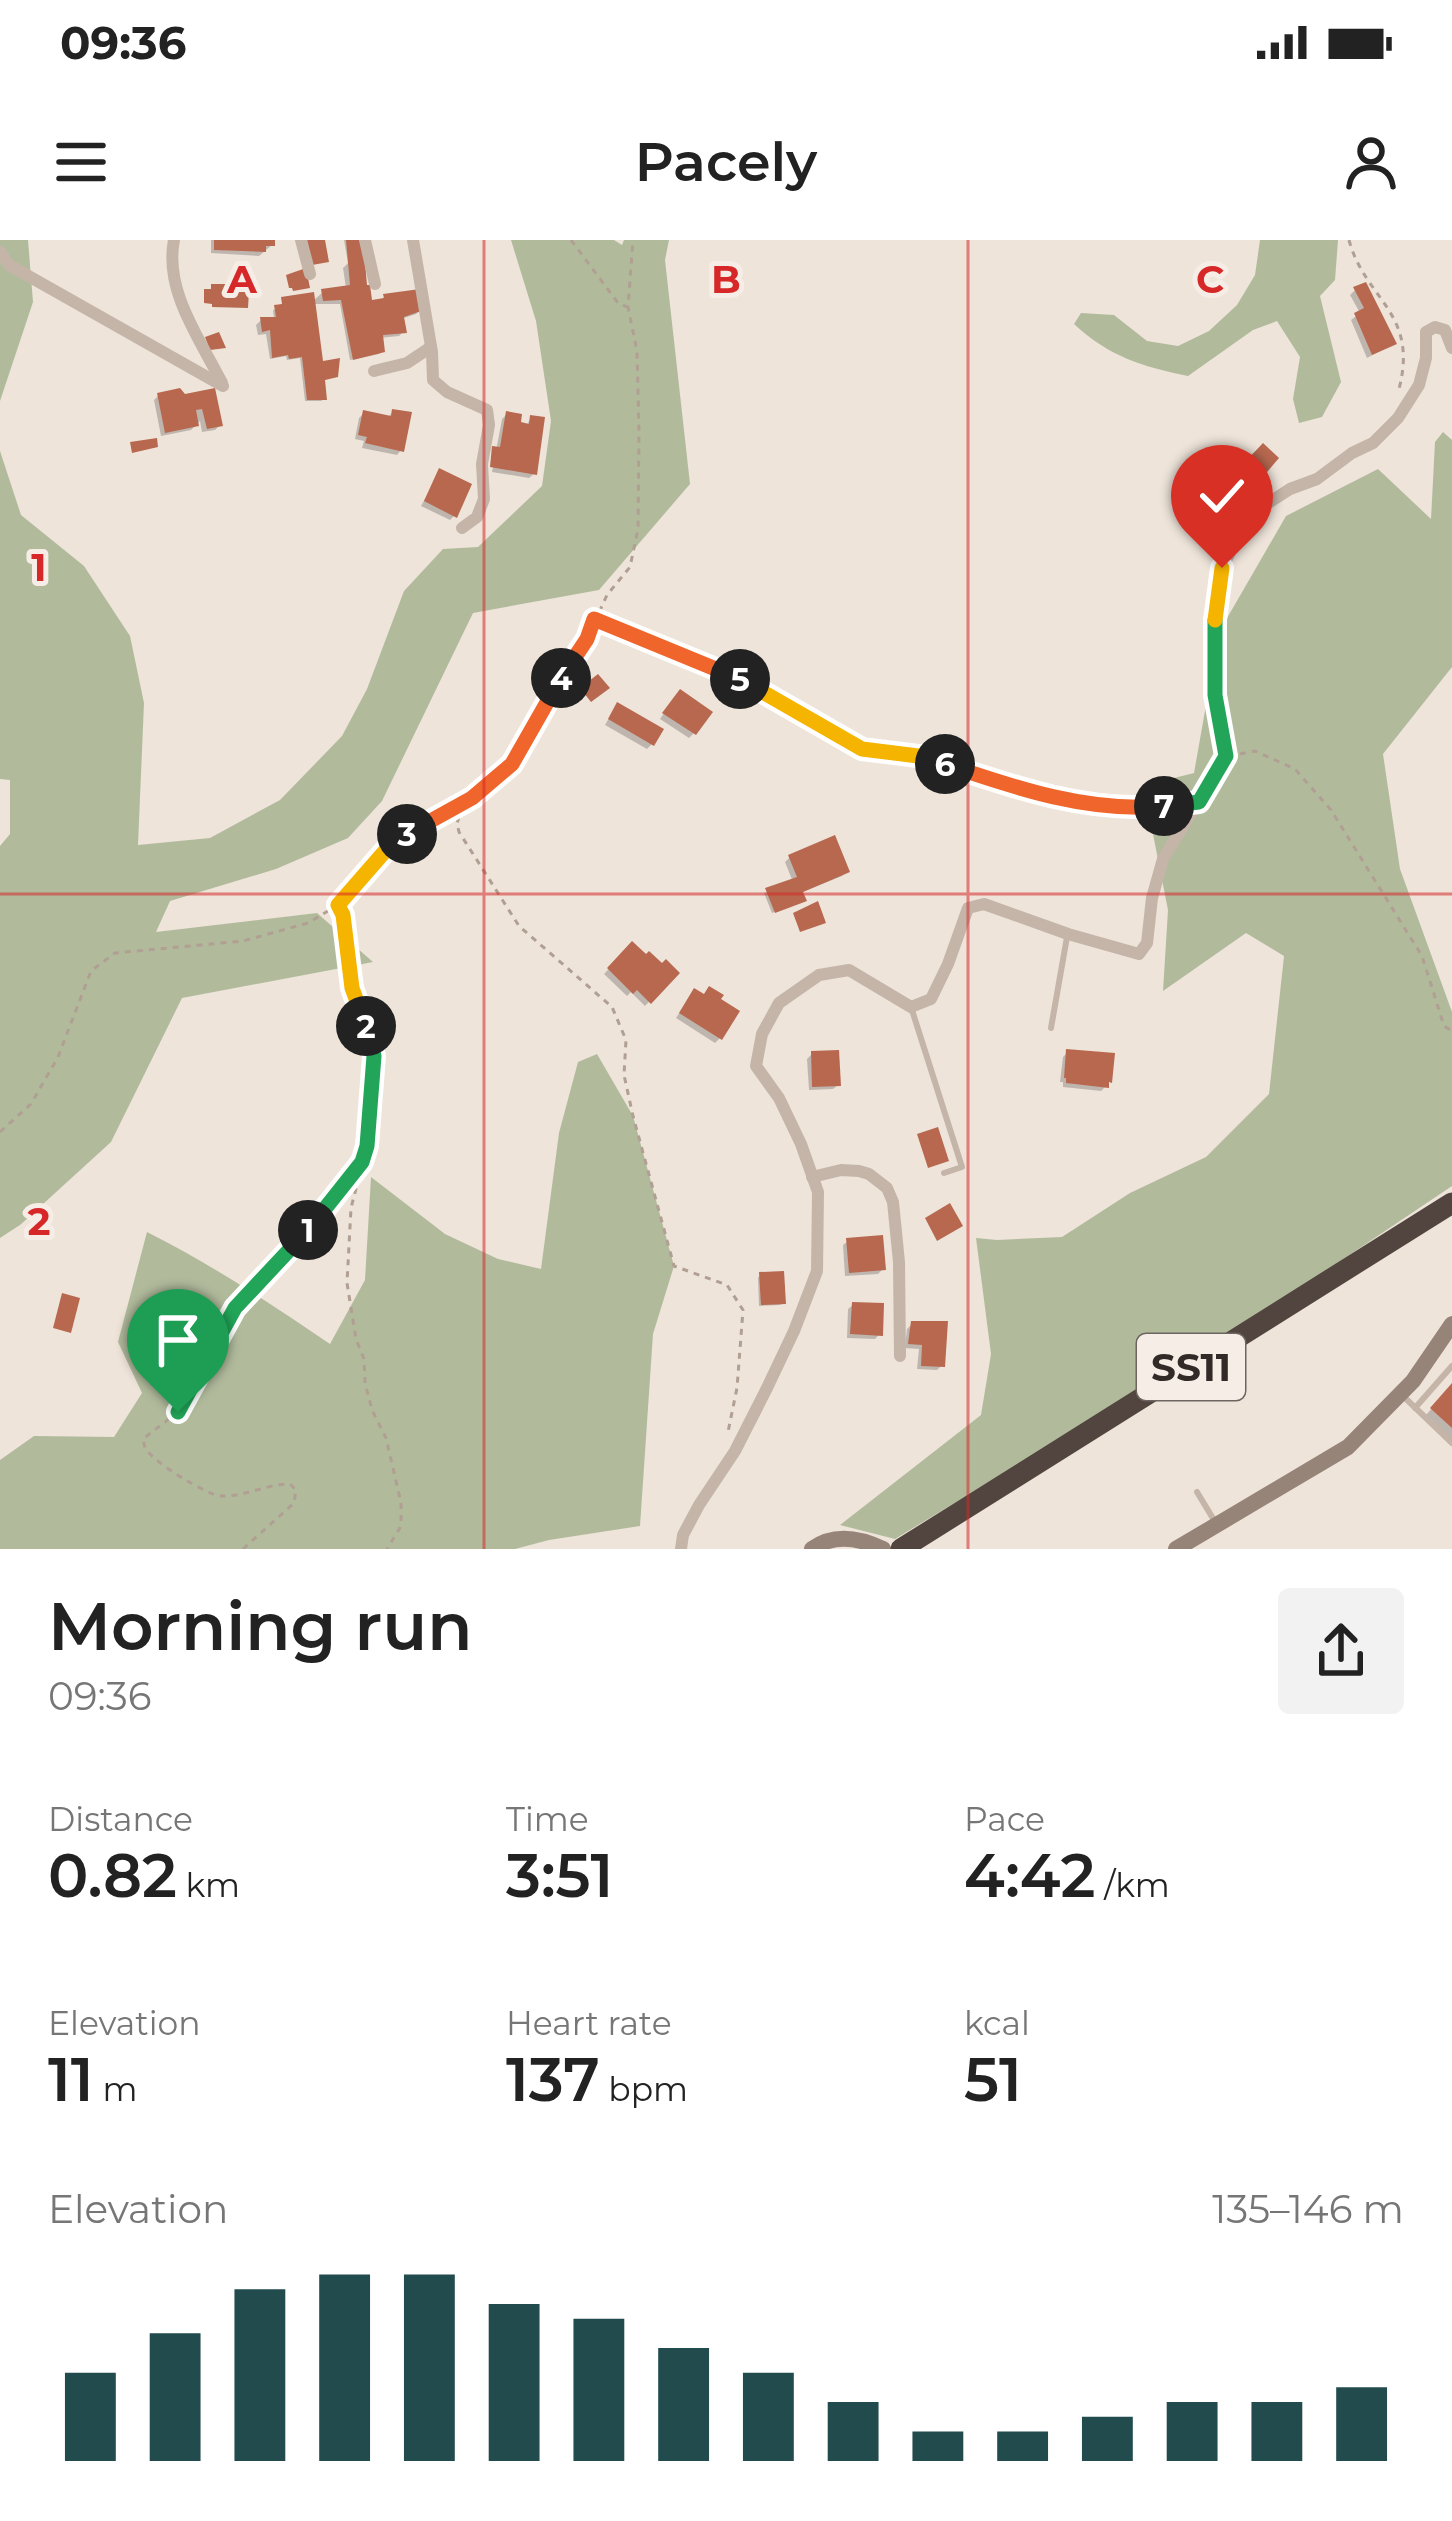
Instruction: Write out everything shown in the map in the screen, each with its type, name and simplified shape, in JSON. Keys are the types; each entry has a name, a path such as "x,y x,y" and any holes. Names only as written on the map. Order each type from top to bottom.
{"highway":[{"name":"SS11","path":"901,1549 1452,1202"}],"street":[{"path":"0,252 9,265 224,386 176,292 170,259 174,240"},
{"path":"302,240 310,274"},
{"path":"365,240 376,284"},
{"path":"413,240 434,380 447,392 488,410 484,500 477,517 462,528"},
{"path":"681,1549 699,1505 735,1451 767,1388 817,1271 818,1192 801,1144 756,1066 761,1034 779,1003 819,975 849,970 911,1007 931,999 968,908 984,904 1139,954 1148,943 1152,898 1163,859 1226,756 1215,695 1215,617 1222,568 1239,534 1259,509 1373,443 1398,418 1419,385 1426,332 1435,327 1445,330 1452,348"},
{"path":"374,371 406,363 431,347"},
{"path":"812,1177 859,1171 887,1188 893,1202 898,1262 899,1357"},
{"path":"1176,1549 1348,1447 1400,1394 1452,1324"},
{"path":"812,1549 824,1540 855,1539 883,1549"}],"lane":[{"path":"1051,1028 1068,934"},
{"path":"911,1007 962,1167 944,1173"},
{"path":"1415,1408 1452,1366"},
{"path":"1400,1394 1452,1443"},
{"path":"1197,1492 1217,1525"}],"path":[{"path":"571,240 618,303 628,308"},
{"path":"0,1132 31,1104 58,1057 91,971 115,953 243,940 308,923 338,905 393,842 463,803 512,764 546,700 587,639 607,595 630,567 638,529 637,351 628,308 633,240"},
{"path":"1348,240 1353,258 1387,303 1404,345 1395,398"},
{"path":"594,619 739,679 862,749 926,757 1030,793 1134,809 1199,802"},
{"path":"1226,756 1255,752 1295,769 1331,810 1423,956 1444,1026 1452,1031"},
{"path":"463,803 459,832 519,926 612,1007 626,1040 624,1075 674,1267 727,1285 743,1310 728,1433"},
{"path":"338,905 352,988 374,1056 367,1146 351,1208 347,1283 365,1383 386,1438 401,1503 401,1526 387,1549"},
{"path":"243,1549 294,1502 296,1490 290,1484 279,1484 219,1496 196,1487 158,1460 146,1450 143,1439 178,1412 235,1308 314,1224 362,1162"}],"green space":[{"path":"0,240 28,240 33,302 0,401"},
{"path":"511,240 614,240 622,245 624,240 669,240 665,260 690,484 599,590 473,613 382,801 348,838 276,869 170,901 156,932 317,913 373,962 182,998 111,1142 0,1238 0,846 10,834 10,780 0,779 0,451 21,515 84,566 130,636 144,703 138,845 210,838 280,800 342,736 367,689 404,591 443,549 478,547 542,486 551,421 536,321"},
{"path":"1260,240 1338,240 1335,280 1320,296 1341,382 1322,417 1299,423 1293,399 1300,357 1277,321 1253,330 1188,376 1127,359 1074,324 1081,313 1114,315 1147,341 1178,346 1209,331 1237,305 1255,275"},
{"path":"1443,432 1452,440 1452,667 1383,754 1400,869 1452,1012 1452,1186 1220,1342 895,1539 840,1525 981,1415 991,1354 976,1238 1062,1237 1130,1193 1206,1157 1269,1094 1284,956 1246,933 1163,991 1168,910 1151,824 1154,783 1194,773 1219,632 1286,516 1378,469 1431,519 1435,442"},
{"path":"597,1054 633,1116 674,1266 653,1334 640,1526 515,1549 0,1549 0,1460 34,1436 114,1437 142,1393 118,1342 147,1232 330,1344 365,1280 371,1177 445,1234 498,1259 541,1269 559,1133 578,1062"}],"building":[{"path":"214,240 275,240 275,246 266,246 266,252 214,250"},
{"path":"307,240 325,240 329,262 312,265"},
{"path":"346,240 363,240 372,300 420,289 424,310 404,317 407,333 383,335 385,352 353,360 341,300 323,301 321,289 350,285"},
{"path":"306,268 310,288 293,291 286,275"},
{"path":"1366,282 1397,344 1372,355 1354,313 1364,308 1353,287"},
{"path":"211,284 240,284 240,291 249,291 248,308 204,303 204,289 211,289"},
{"path":"314,292 323,361 340,358 338,377 325,380 327,400 307,400 302,357 272,358 270,330 262,332 260,317 276,317 274,305 282,304 281,297"},
{"path":"219,332 226,348 210,350 205,337"},
{"path":"180,388 185,394 215,388 223,426 207,429 202,409 196,410 199,426 165,433 157,393"},
{"path":"392,409 412,412 404,452 365,443 367,437 358,435 363,410 391,416"},
{"path":"506,411 522,414 521,422 529,424 530,415 545,417 537,475 490,467 492,446 500,447"},
{"path":"157,438 158,447 132,453 130,442"},
{"path":"1263,443 1279,458 1255,486 1233,467 1240,460 1244,463"},
{"path":"439,468 472,484 457,518 424,501"},
{"path":"598,674 610,688 591,702 580,688"},
{"path":"680,689 713,712 696,735 662,713"},
{"path":"617,702 664,729 654,746 608,719"},
{"path":"835,835 850,872 803,892 807,901 775,913 765,888 797,877 788,855"},
{"path":"818,901 826,923 800,932 793,913"},
{"path":"632,941 662,963 666,959 680,973 651,1004 637,990 633,994 607,968"},
{"path":"709,986 740,1011 722,1040 679,1013 694,988 704,994"},
{"path":"1066,1049 1115,1053 1109,1088 1066,1083"},
{"path":"839,1050 841,1086 812,1087 811,1051"},
{"path":"938,1127 949,1161 928,1168 917,1134"},
{"path":"950,1203 963,1226 937,1241 925,1218"},
{"path":"883,1235 886,1270 849,1273 846,1238"},
{"path":"784,1271 786,1304 761,1305 759,1272"},
{"path":"62,1293 80,1298 71,1333 53,1328"},
{"path":"852,1302 884,1303 883,1336 850,1334"},
{"path":"911,1321 948,1321 945,1367 921,1366 922,1345 908,1344"},
{"path":"1452,1383 1452,1428 1430,1408"}],"route":[{"path":"178,1412 235,1308 314,1224 362,1162 374,1056 352,988 338,905 393,842 472,798 512,764 546,700 587,639 594,619 739,679 862,749 926,757 1030,793 1134,809 1199,802 1226,756 1214,666 1222,568"}]}
